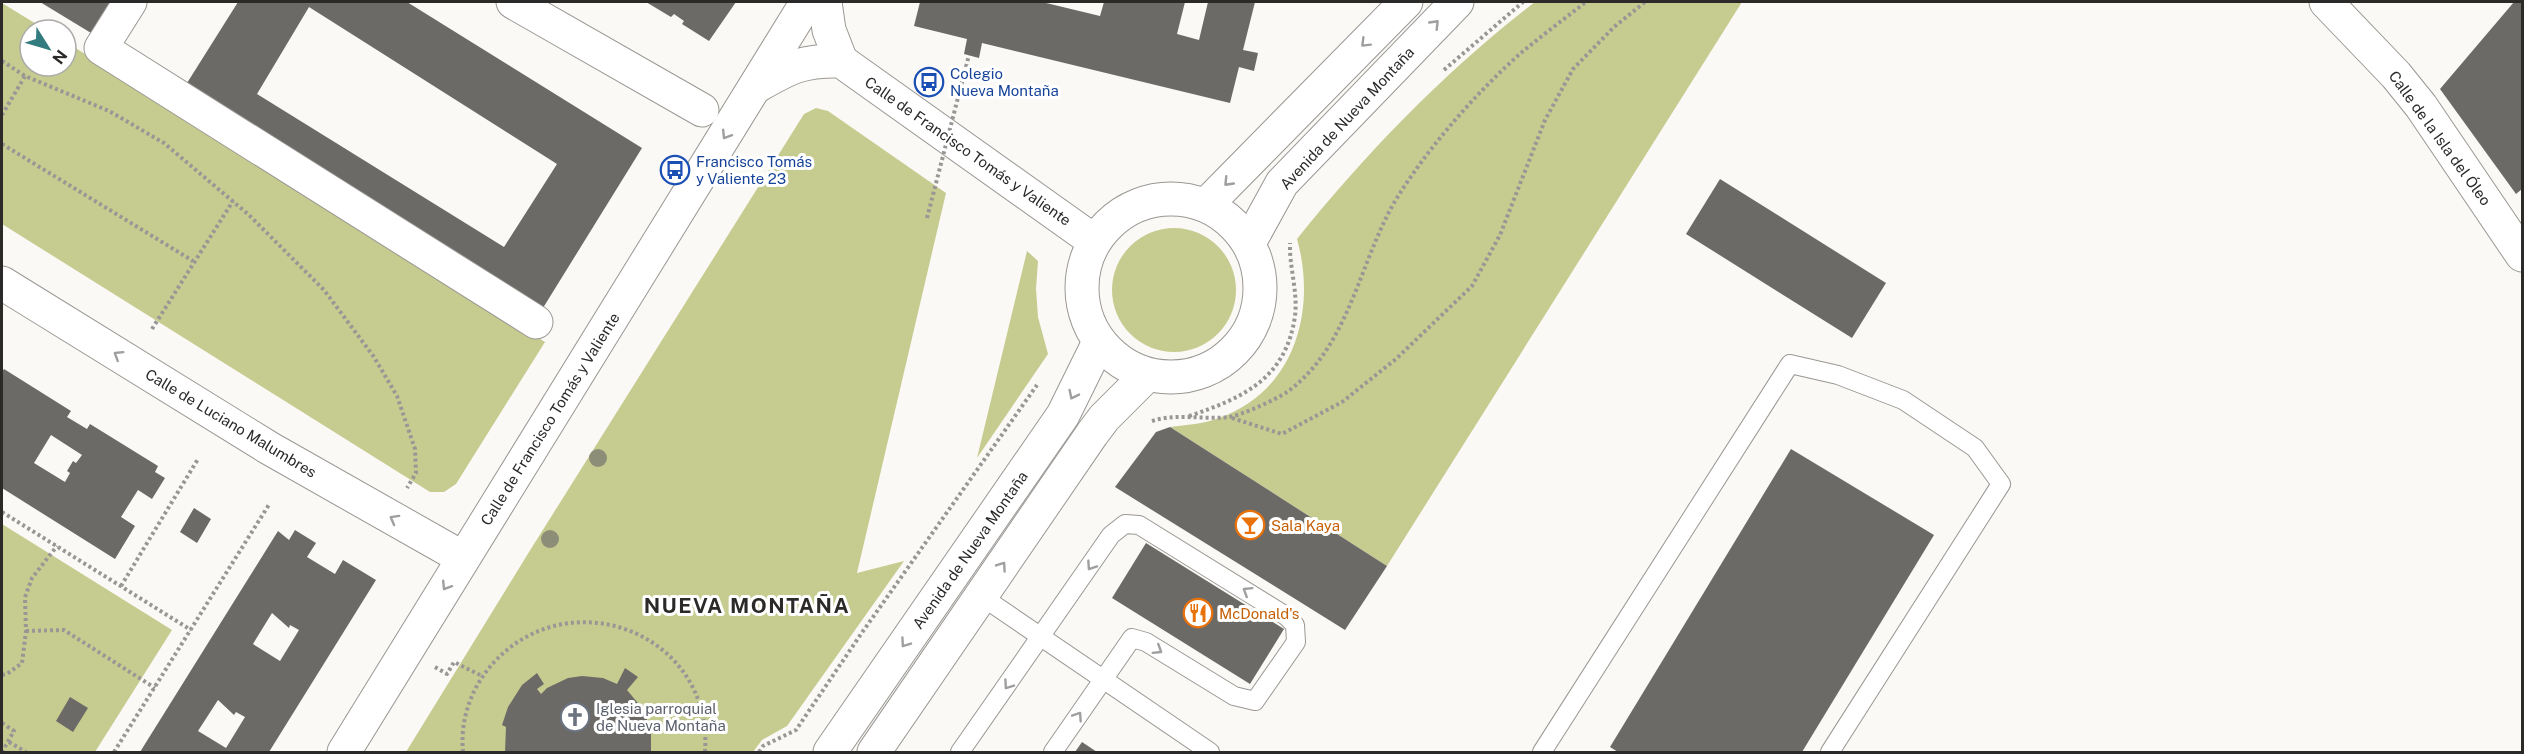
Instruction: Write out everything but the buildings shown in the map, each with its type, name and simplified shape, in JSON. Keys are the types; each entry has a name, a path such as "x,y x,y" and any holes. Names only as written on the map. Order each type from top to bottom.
{"street":[{"path":"130,2 101,48 536,322"},
{"path":"513,2 702,110"},
{"name":"Calle de Francisco Tomás y Valiente","path":"344,753 807,2"},
{"path":"825,2 830,30 841,62"},
{"path":"1206,205 1406,2"},
{"name":"Avenida de Nueva Montaña","path":"1249,243 1282,183 1457,2"},
{"name":"Calle de la Isla del Óleo","path":"2326,2 2409,90 2523,255"},
{"name":"Calle de Francisco Tomás y Valiente","path":"757,86 792,66 816,61 841,62 1094,241"},
{"path":"1175,198 1206,205 1231,220 1249,243 1260,272 1260,302 1250,330 1232,354 1206,371 1177,378 1147,375 1120,363 1099,342 1083,310 1082,275 1094,241 1116,217 1143,202 1175,198"},
{"name":"Calle de Luciano Malumbres","path":"2,283 269,448 463,558"},
{"name":"Avenida de Nueva Montaña","path":"830,753 1063,415 1099,342"},
{"path":"874,753 1104,418 1147,375"}],"lane":[{"path":"1542,753 1790,364 1838,375 1903,400 1975,448 2001,484 1830,753"},
{"path":"960,753 1112,536 1125,524 1139,525 1286,616 1294,625 1296,642 1255,701 1234,696 1146,642 1132,638 1053,753"},
{"path":"981,596 1210,753"}],"path":[{"path":"1439,74 1523,2"},
{"path":"1231,417 1282,434 1342,402 1396,359 1472,286 1500,235 1545,120 1573,69 1614,27 1645,2"},
{"path":"927,218 969,56"},
{"path":"2,61 18,71"},
{"path":"2,114 24,78"},
{"path":"30,78 109,111 164,143 233,201 324,290 374,357 397,396 415,449 416,473 407,489"},
{"path":"2,144 193,261"},
{"path":"152,329 233,201"},
{"path":"1184,417 1228,403 1257,386 1273,369 1287,344 1295,316 1295,283 1289,244 1295,235"},
{"path":"121,586 198,459"},
{"path":"114,753 270,503"},
{"path":"2,512 191,630"},
{"path":"2,675 22,663 26,631 25,597 32,578 57,546"},
{"path":"463,753 464,723 470,699 482,676 498,656 518,640 541,629 566,622 591,621 616,625 640,634 661,648 679,666 693,688 702,712 706,737 705,753"},
{"path":"26,631 64,630 155,688"},
{"path":"407,649 447,674 454,662 482,676"},
{"path":"2,723 14,731 2,753"},
{"path":"9,742 26,753"}],"green space":[{"path":"1535,2 1742,2 1387,566 1170,427 1219,418 1245,405 1266,389 1282,368 1294,345 1301,320 1304,293 1303,266 1297,239 1350,176 1409,113 1471,55"},
{"path":"2,3 26,18 18,18 18,78 78,78 78,50 545,342 456,484 444,492 430,492 2,224"},
{"path":"816,108 828,111 946,193 857,573 904,561 787,726 762,740 753,752 406,752 804,114"},
{"path":"1174,228 1198,233 1218,246 1231,266 1236,290 1231,314 1218,334 1198,347 1174,352 1150,347 1130,334 1117,314 1112,290 1117,266 1130,246 1150,233"},
{"path":"1027,251 1038,261 1036,289 1038,317 1048,354 977,458"},
{"path":"2,524 172,630 95,752 2,752"}],"place":[{"name":"Colegio Nueva Montaña","path":"929,82"},
{"name":"Francisco Tomás y Valiente 23","path":"675,170"},
{"name":"Sala Kaya","path":"1250,525"},
{"name":"McDonald's","path":"1198,613"},
{"name":"Iglesia parroquial de Nueva Montaña","path":"575,717"}],"district":[{"name":"NUEVA MONTAÑA","path":"747,605"}]}
